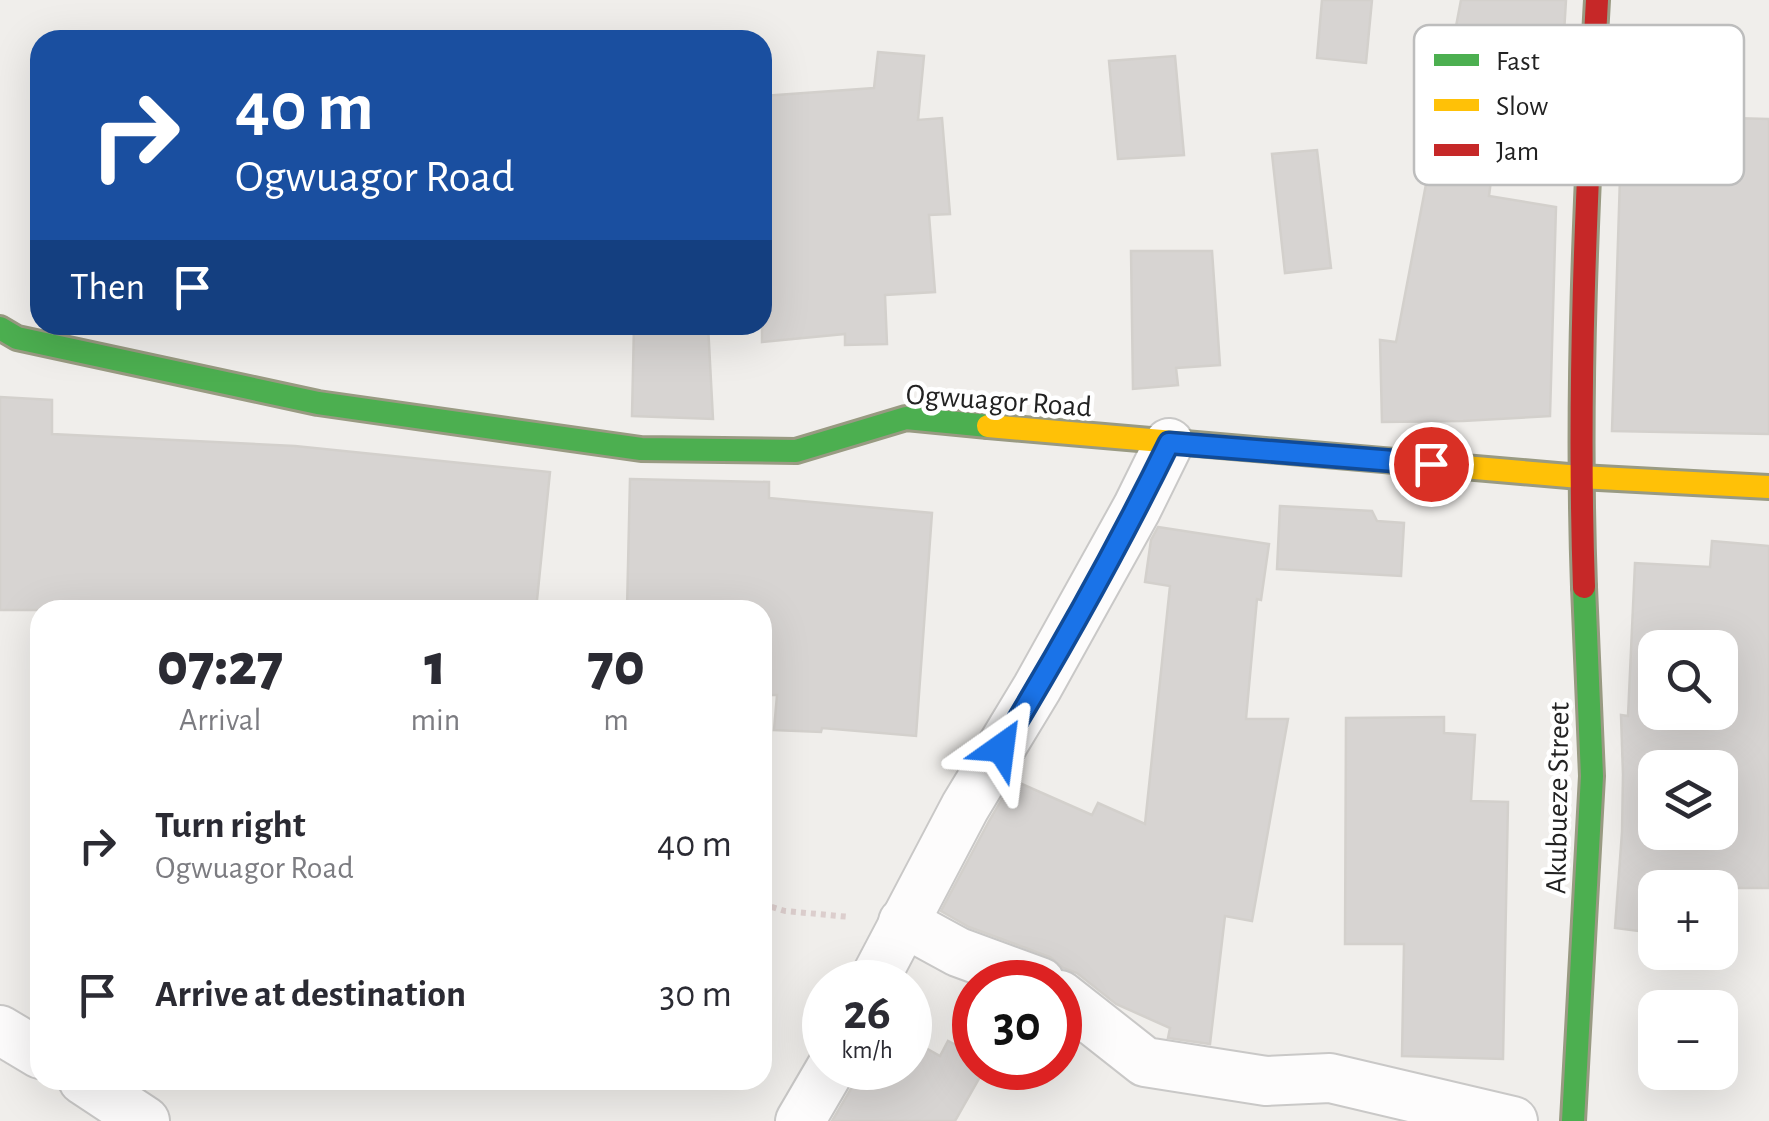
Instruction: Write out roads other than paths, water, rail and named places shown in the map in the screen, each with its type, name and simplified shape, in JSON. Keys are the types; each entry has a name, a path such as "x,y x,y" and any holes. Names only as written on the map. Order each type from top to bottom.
{"street":[{"name":"Akubueze Street","path":"1596,25 1597,0"},
{"name":"Akubueze Street","path":"1573,1121 1592,776 1580,477 1587,185"},
{"name":"Ogwuagor Road","path":"0,328 17,338 318,403 641,449 796,451 906,418 1580,477 1769,487"},
{"path":"884,960 965,807 1037,688 1169,443"},
{"path":"904,922 980,960"},
{"path":"1082,1012 1145,1062 1266,1081 1330,1078 1512,1121"},
{"path":"0,1030 30,1048"},
{"path":"99,1090 145,1121"},
{"path":"800,1121 818,1090"}]}
